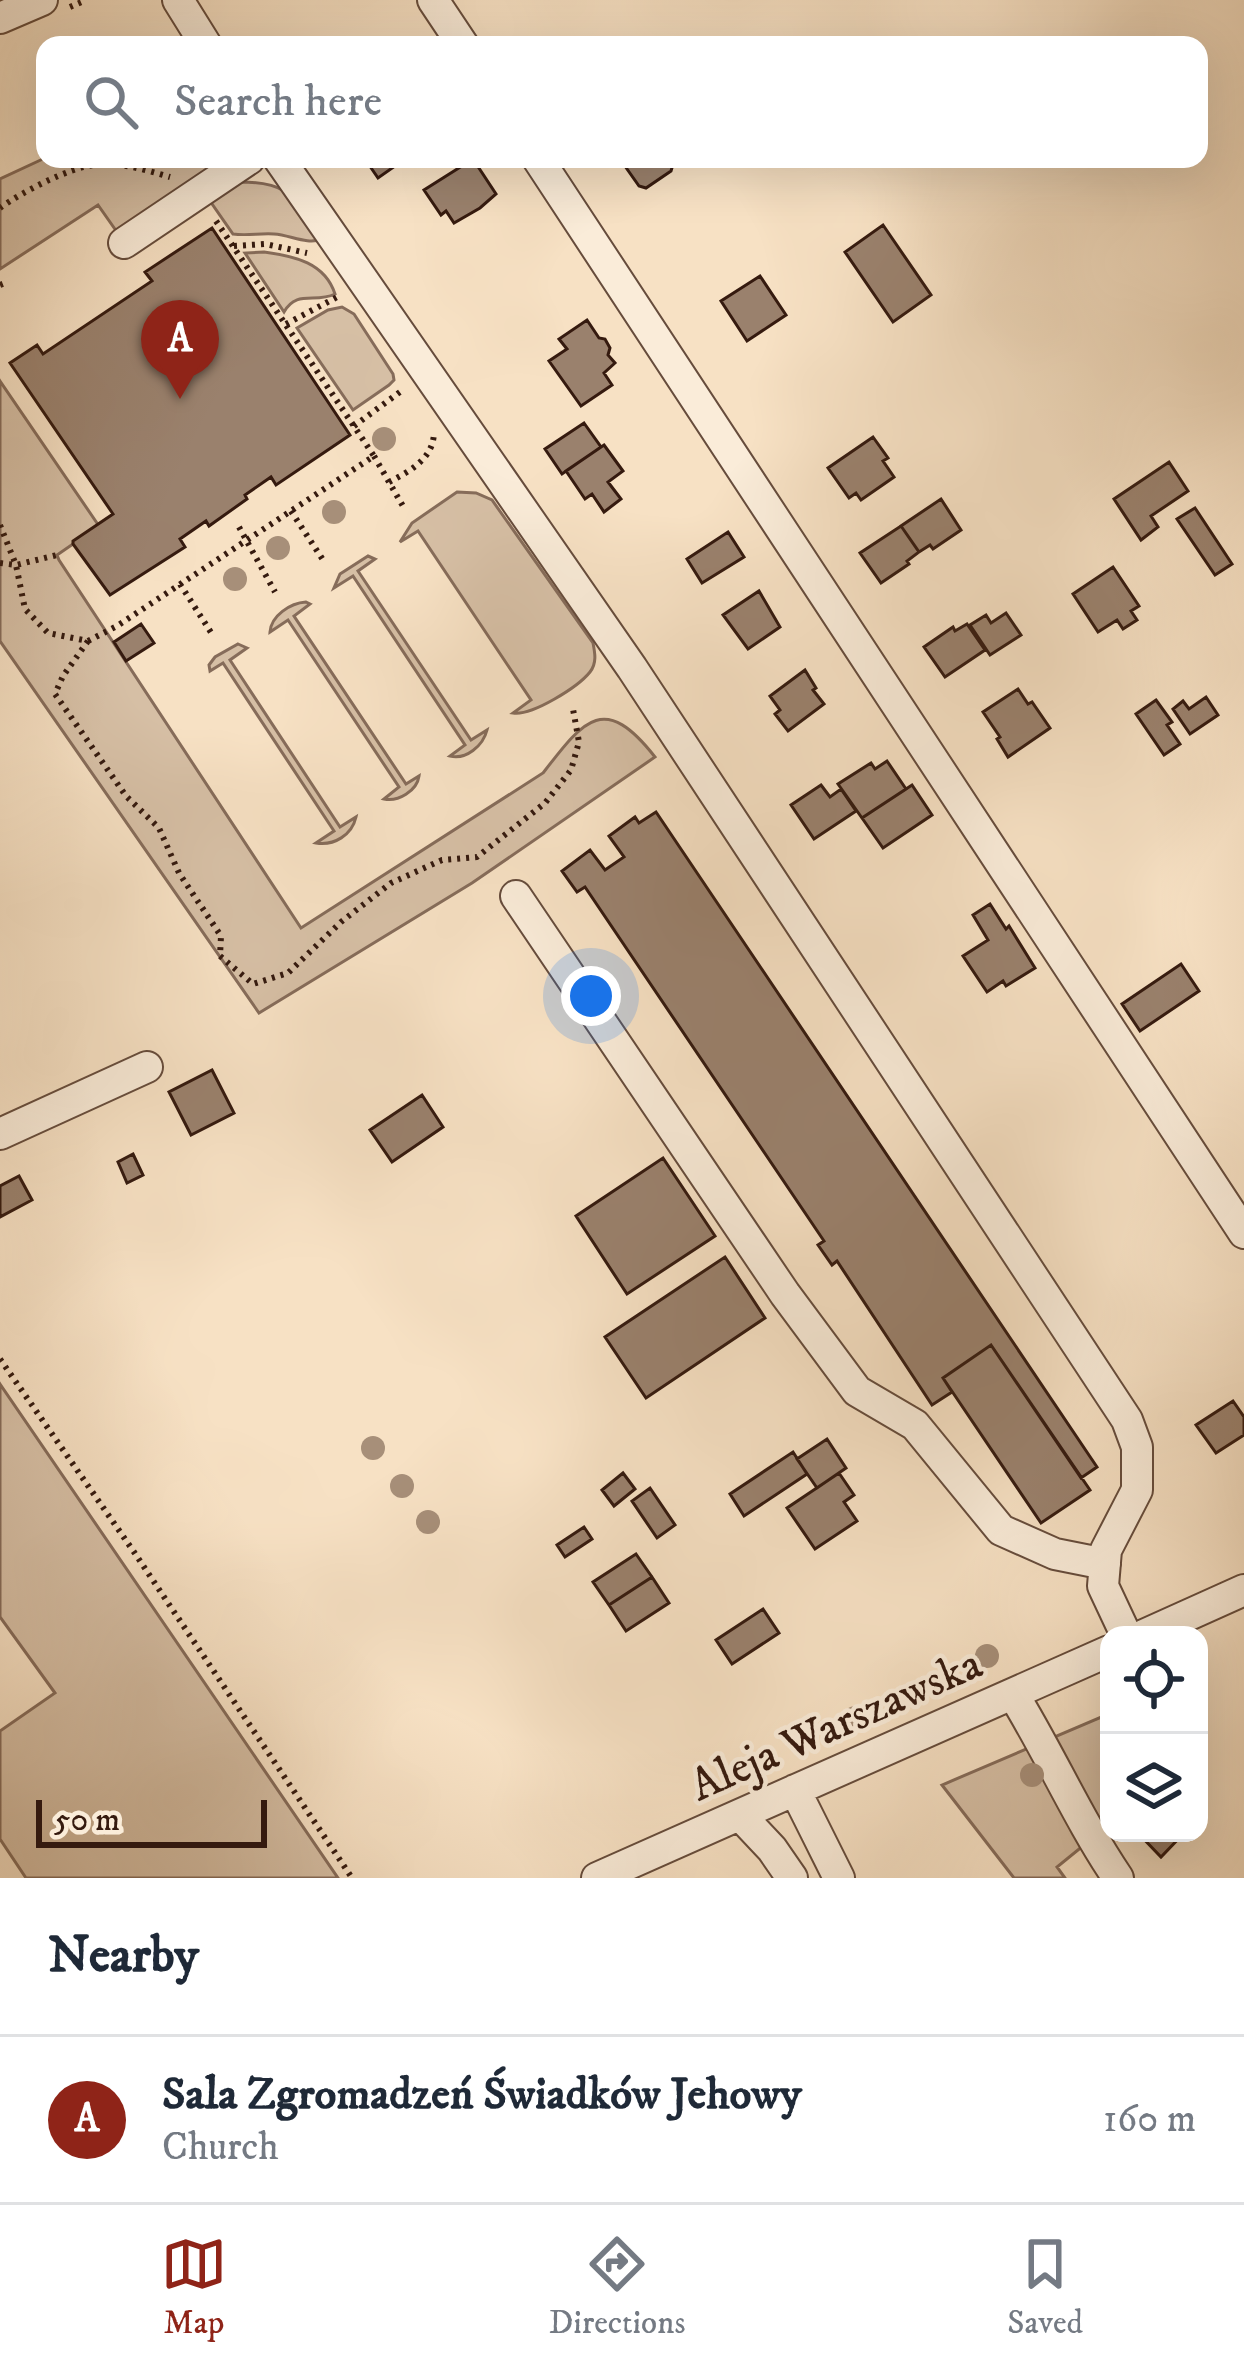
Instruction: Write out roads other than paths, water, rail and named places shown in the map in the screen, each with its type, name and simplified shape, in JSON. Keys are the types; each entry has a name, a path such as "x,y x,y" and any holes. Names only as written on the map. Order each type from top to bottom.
{"street":[{"path":"0,18 42,0"},
{"path":"178,0 200,36"},
{"path":"433,0 457,36"},
{"path":"124,243 236,168"},
{"path":"285,168 632,668 1127,1420 1137,1448 1136,1490 1106,1550 1103,1586 1122,1626"},
{"path":"544,168 1244,1233"},
{"path":"516,896 785,1294 857,1391 915,1425 1001,1530 1055,1554 1105,1564"},
{"path":"0,1134 147,1067"},
{"path":"1164,1626 1244,1590"},
{"name":"Aleja Warszawska","path":"597,1878 1100,1655"},
{"path":"1013,1694 1118,1878"},
{"path":"795,1790 838,1878"},
{"path":"740,1814 792,1878"}],"place":[{"name":"Sala Zgromadzeń Świadków Jehowy","path":"180,399"}]}
